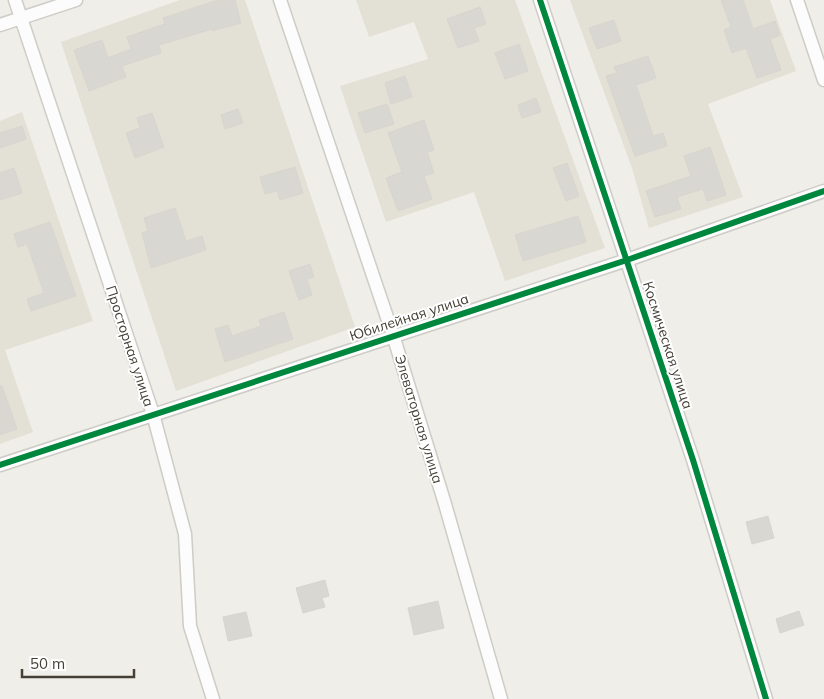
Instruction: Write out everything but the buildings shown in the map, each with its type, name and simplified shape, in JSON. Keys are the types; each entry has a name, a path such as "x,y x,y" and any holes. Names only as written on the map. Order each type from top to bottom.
{"street":[{"name":"Просторная улица","path":"15,0 153,414 185,534 190,626 213,699"},
{"path":"0,25 76,0"},
{"name":"Элеваторная улица","path":"280,0 393,335 445,504 501,699"},
{"name":"Космическая улица","path":"540,0 693,460 766,699"},
{"path":"797,0 824,80"},
{"name":"Юбилейная улица","path":"0,465 627,260 824,191"}],"shaded area":[{"path":"180,0 245,0 355,327 176,391 61,42"},
{"path":"356,0 515,0 605,248 505,281 474,192 386,222 340,86 428,59 414,22 369,37"},
{"path":"570,0 770,0 796,71 708,104 743,197 649,228 632,168"},
{"path":"22,112 93,321 5,350 33,432 0,444 0,121"}],"cycle path":[{"path":"540,0 693,460 766,699"},
{"path":"0,465 627,260 824,191"}]}
